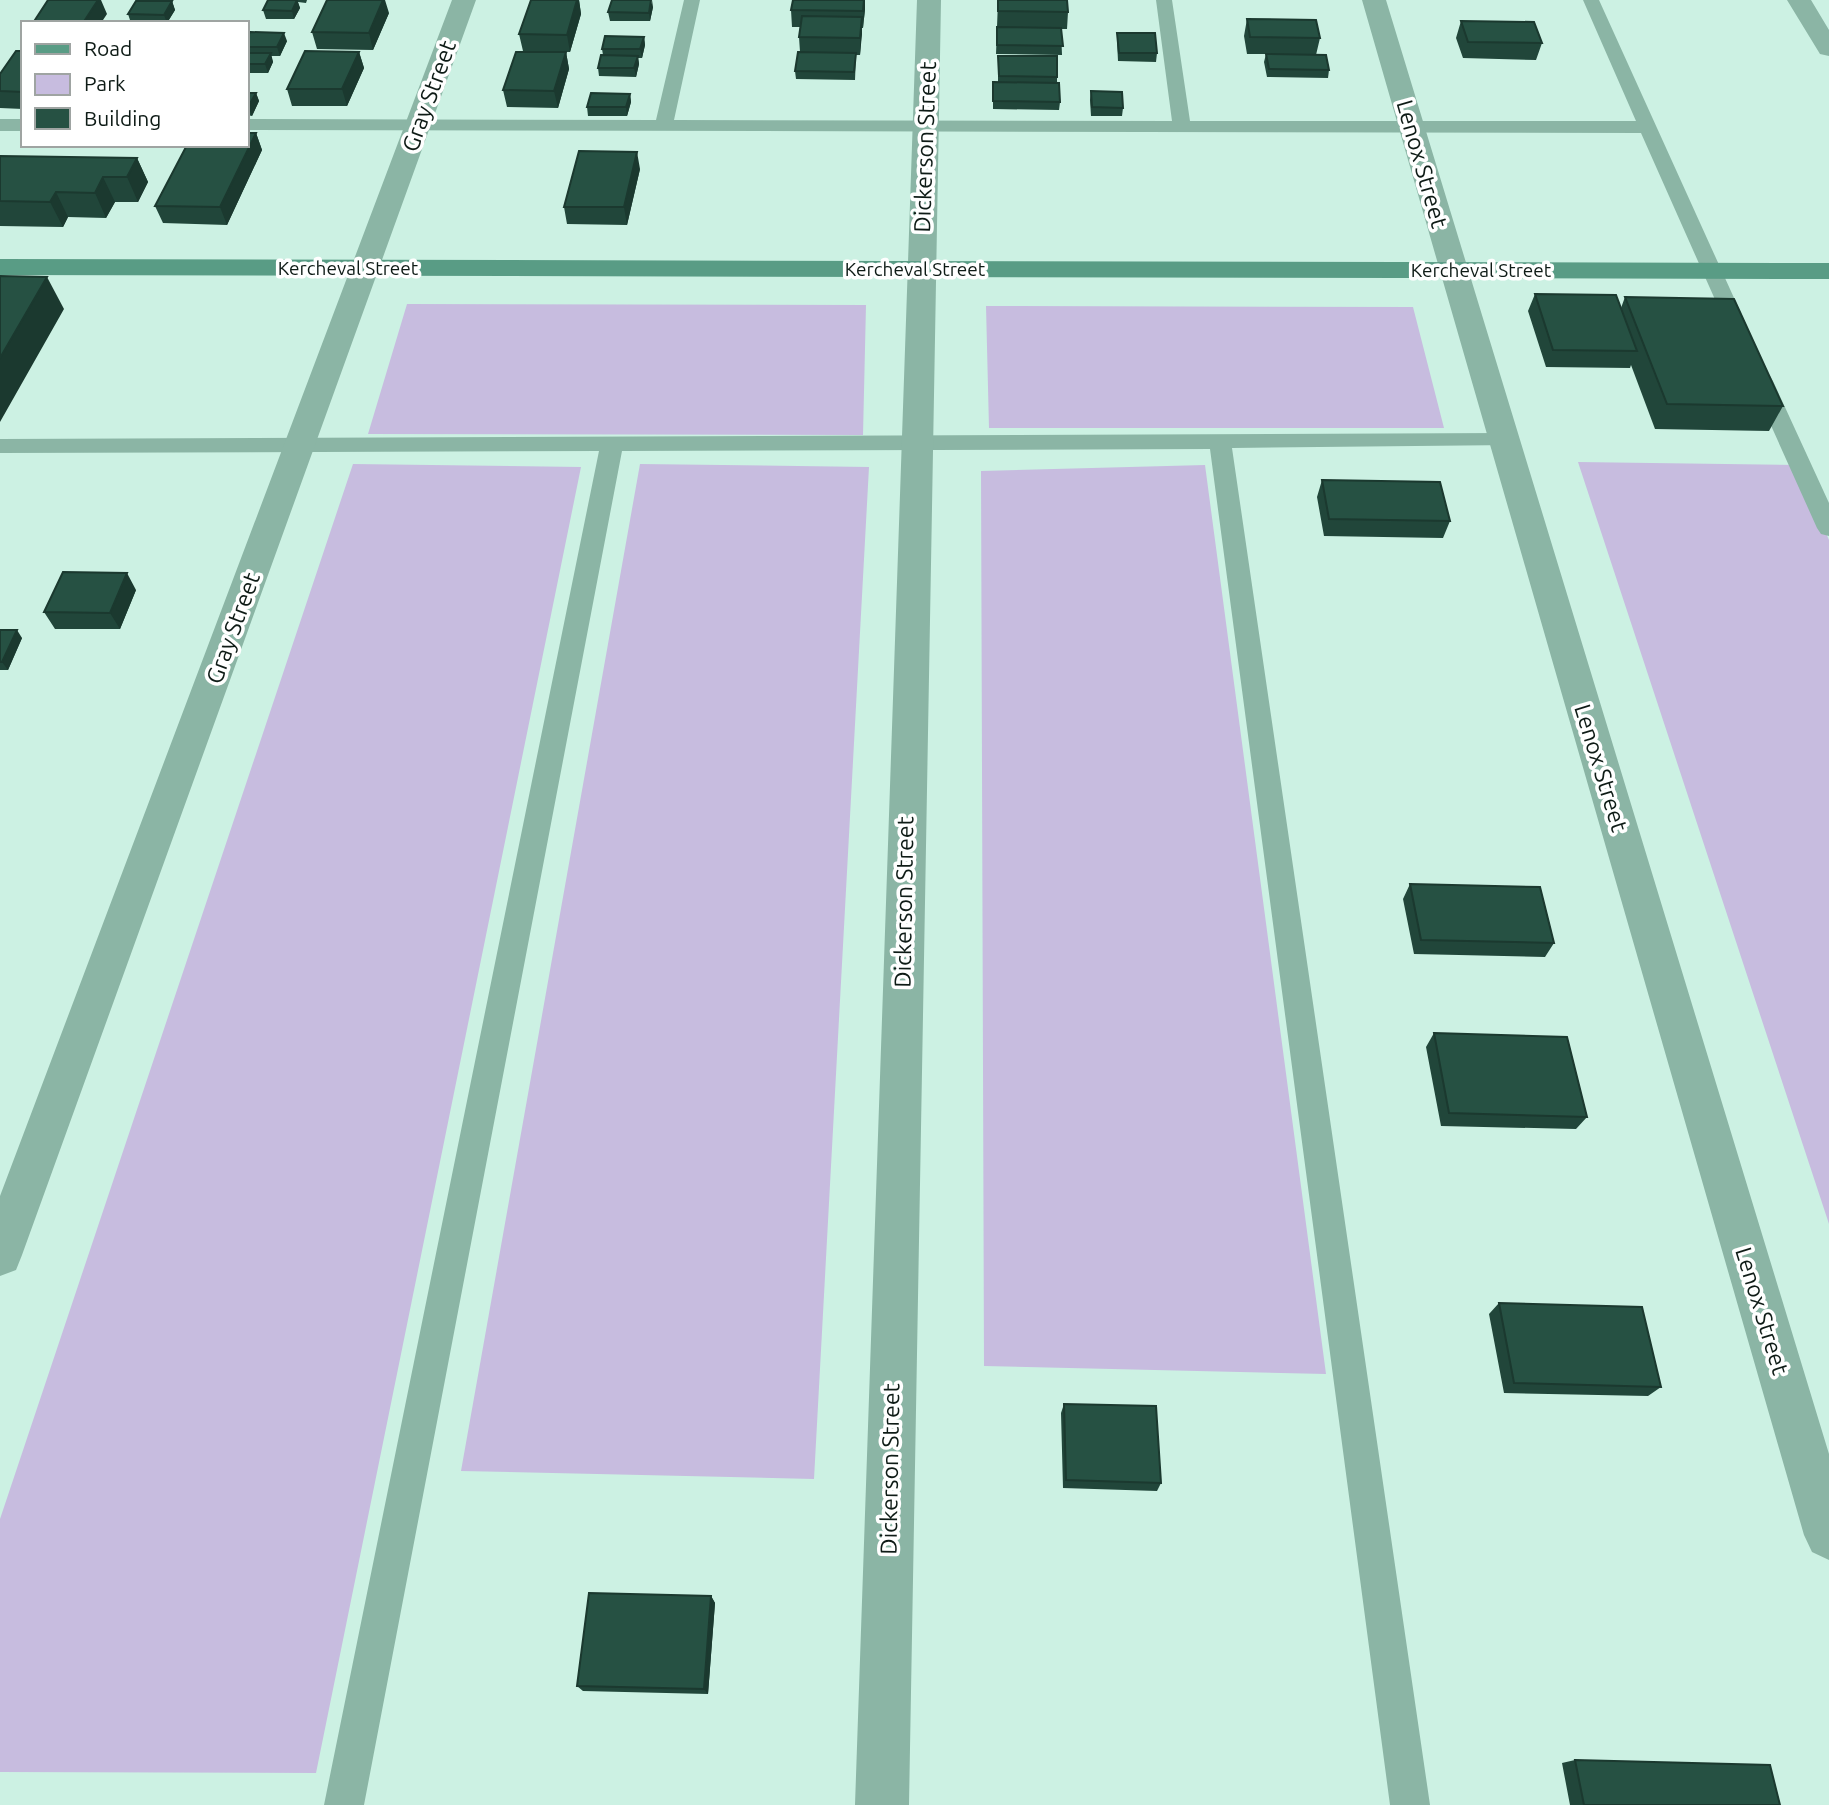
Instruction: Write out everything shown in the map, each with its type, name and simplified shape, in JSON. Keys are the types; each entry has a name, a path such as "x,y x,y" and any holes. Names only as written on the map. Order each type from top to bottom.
{"street":[{"name":"Gray Street","path":"0,1255 464,0"},
{"name":"Dickerson Street","path":"881,1805 929,0"},
{"name":"Lenox Street","path":"1374,0 1829,1535"},
{"path":"1799,0 1829,49"},
{"name":"Kercheval Street","path":"0,267 1829,271"}],"lane":[{"path":"664,124 692,0"},
{"path":"1164,0 1182,126"},
{"path":"1591,0 1829,528"},
{"path":"0,125 21,125"},
{"path":"248,125 1649,127"},
{"path":"0,446 1504,440"},
{"path":"1220,441 1410,1805"},
{"path":"344,1805 612,444"}],"green space":[{"path":"407,304 866,305 863,435 368,434"},
{"path":"986,306 1413,307 1444,428 989,428"},
{"path":"1578,462 1796,465 1829,540 1829,1224"},
{"path":"353,464 581,467 316,1773 0,1772 0,1519"},
{"path":"640,464 869,467 814,1479 461,1471"},
{"path":"1205,465 1326,1374 984,1366 981,471"}],"building":[{"path":"48,0 98,0 84,21 34,21"},
{"path":"268,0 297,0 292,11 263,10"},
{"path":"327,0 383,0 369,33 312,32"},
{"path":"531,0 577,0 567,35 519,34"},
{"path":"612,0 651,0 649,13 608,12"},
{"path":"793,0 864,0 863,11 791,10"},
{"path":"998,0 1067,0 1068,12 998,11"},
{"path":"136,1 172,1 164,15 128,14"},
{"path":"802,16 862,17 860,38 799,37"},
{"path":"1247,19 1316,20 1320,38 1250,37"},
{"path":"1461,21 1534,22 1542,43 1468,42"},
{"path":"997,27 1061,28 1063,46 997,45"},
{"path":"250,32 284,33 277,47 248,47"},
{"path":"1117,33 1155,33 1157,53 1119,53"},
{"path":"605,36 644,37 640,49 602,49"},
{"path":"16,51 21,51 21,92 0,91 0,74"},
{"path":"305,51 359,52 342,89 287,89"},
{"path":"516,52 566,52 554,91 503,90"},
{"path":"798,52 856,53 854,72 795,71"},
{"path":"248,53 271,53 265,64 248,64"},
{"path":"1266,54 1326,55 1329,70 1269,69"},
{"path":"601,55 638,56 634,68 598,68"},
{"path":"998,56 1057,56 1057,77 999,76"},
{"path":"993,82 1059,83 1060,102 993,101"},
{"path":"1091,91 1122,92 1123,108 1092,107"},
{"path":"248,93 256,93 248,107"},
{"path":"591,93 630,94 626,107 587,107"},
{"path":"248,133 256,133 220,207 155,206 186,147 248,147"},
{"path":"579,151 637,152 624,207 564,207"},
{"path":"0,156 137,158 127,177 103,177 95,193 56,192 50,202 0,201"},
{"path":"0,276 47,277 0,358"},
{"path":"1535,294 1616,295 1637,351 1553,350"},
{"path":"1625,297 1734,299 1783,406 1667,404"},
{"path":"1322,480 1440,482 1450,521 1329,519"},
{"path":"63,572 127,573 110,613 44,612"},
{"path":"0,630 17,630 2,662 0,662"},
{"path":"1410,884 1540,887 1554,943 1421,940"},
{"path":"1434,1033 1567,1037 1587,1117 1449,1113"},
{"path":"1499,1303 1642,1307 1661,1387 1514,1383"},
{"path":"1064,1404 1156,1406 1161,1483 1066,1480"},
{"path":"589,1593 711,1596 704,1689 577,1686"},
{"path":"1575,1760 1770,1765 1780,1805 1584,1805"}]}
